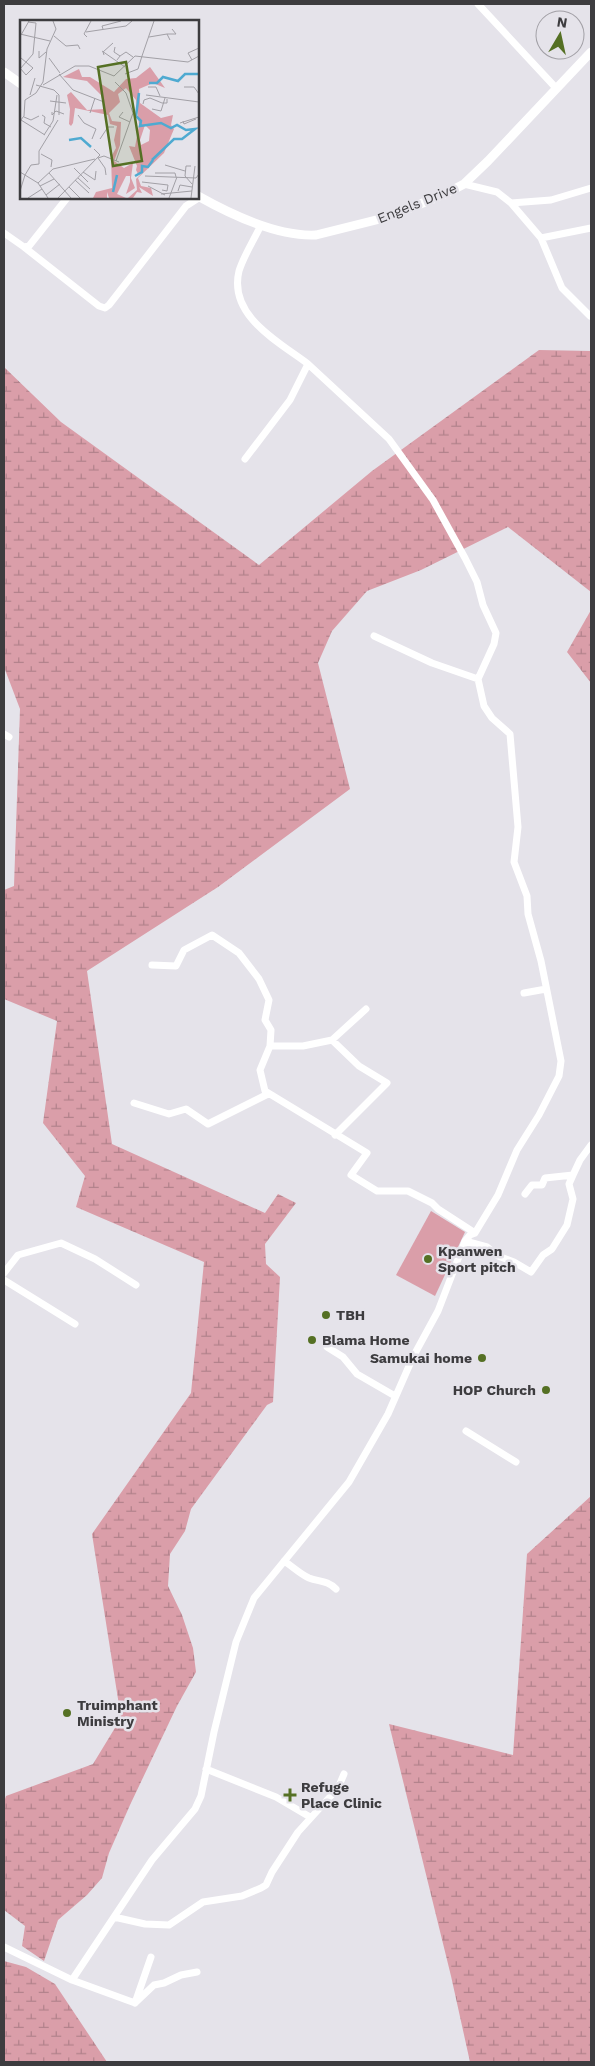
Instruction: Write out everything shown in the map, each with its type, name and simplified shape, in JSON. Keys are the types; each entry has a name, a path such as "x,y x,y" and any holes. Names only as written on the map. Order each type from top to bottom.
{"street":[{"path":"478,4 556,88"},
{"name":"Engels Drive","path":"199,197 261,225 304,236 316,235 388,217 445,194 464,184 591,52"},
{"path":"4,72 20,83"},
{"path":"464,184 497,192 511,204 541,238 562,288 590,316"},
{"path":"511,204 551,200 591,188"},
{"path":"24,247 28,246 66,199"},
{"path":"4,233 104,308 115,298 186,206 196,199"},
{"path":"72,1980 152,1860 195,1809 201,1796 236,1642 254,1598 349,1482 388,1414 395,1396 438,1311 465,1241 475,1232 498,1195 516,1150 539,1115 559,1076 561,1061 541,961 528,914 527,896 514,862 514,846 518,827 510,734 492,718 484,706 478,679 494,644 496,633 483,605 477,582 466,558 433,500 390,439 308,364 258,326 242,306 239,273 243,260 261,225"},
{"path":"541,238 591,228"},
{"path":"246,459 290,400 308,364"},
{"path":"374,636 432,663 478,679"},
{"path":"152,966 176,966 184,950 212,935 239,952 259,979 269,1000 265,1020 271,1030 270,1046 260,1070 265,1092 366,1152 351,1175 377,1191 408,1191 432,1203 438,1209 475,1232"},
{"path":"524,993 546,989"},
{"path":"270,1046 303,1046 332,1040 366,1009"},
{"path":"332,1040 359,1066 387,1083 335,1135"},
{"path":"134,1103 169,1114 186,1109 208,1124 268,1094"},
{"path":"465,1241 487,1247 498,1256 514,1262 531,1272 543,1255 552,1250 567,1225 573,1199 569,1184 580,1160 591,1145"},
{"path":"525,1194 532,1185 542,1185 546,1178 573,1175"},
{"path":"4,1273 18,1255 61,1244 95,1259 136,1285"},
{"path":"4,1280 76,1324"},
{"path":"327,1347 343,1358 357,1374 395,1396"},
{"path":"466,1431 516,1462"},
{"path":"284,1561 308,1578 323,1580 336,1589"},
{"path":"206,1769 276,1797 310,1817"},
{"path":"114,1917 145,1924 169,1925 203,1902 242,1896 266,1885 272,1872 310,1817 335,1792 344,1774"},
{"path":"4,1947 72,1980 135,2003"},
{"path":"135,2003 151,1957"},
{"path":"135,2003 154,1985 164,1984 181,1975 197,1972"}],"green space":[{"path":"539,350 591,351 591,592 508,527 421,570 367,591 332,631 318,663 350,789 218,887 87,971 112,1144 265,1213 278,1194 296,1203 265,1244 266,1264 280,1277 273,1402 267,1405 191,1509 185,1531 170,1554 168,1586 182,1615 193,1648 196,1672 177,1706 130,1805 109,1853 102,1878 87,1895 58,1920 44,1961 22,1946 25,1926 4,1910 4,1802 6,1796 93,1764 121,1718 92,1534 191,1393 204,1262 76,1207 85,1176 43,1123 57,1021 4,999 4,890 14,886 20,709 4,667 4,367 61,422 259,565 372,471"},
{"path":"591,610 591,683 567,652"},
{"name":"Kpanwen Sport pitch","path":"431,1211 465,1232 435,1296 396,1275"},
{"path":"591,1496 591,2062 470,2062 451,1976 389,1724 513,1755 527,1554"},
{"path":"4,1961 26,1967 55,1984 107,2062 4,2062"}],"place":[{"name":"Kpanwen Sport pitch","path":"428,1259"},
{"name":"TBH","path":"326,1315"},
{"name":"Blama Home","path":"312,1340"},
{"name":"Samukai home","path":"482,1358"},
{"name":"HOP Church","path":"546,1390"},
{"name":"Truimphant Ministry","path":"67,1713"},
{"name":"Refuge Place Clinic","path":"290,1795"}]}
